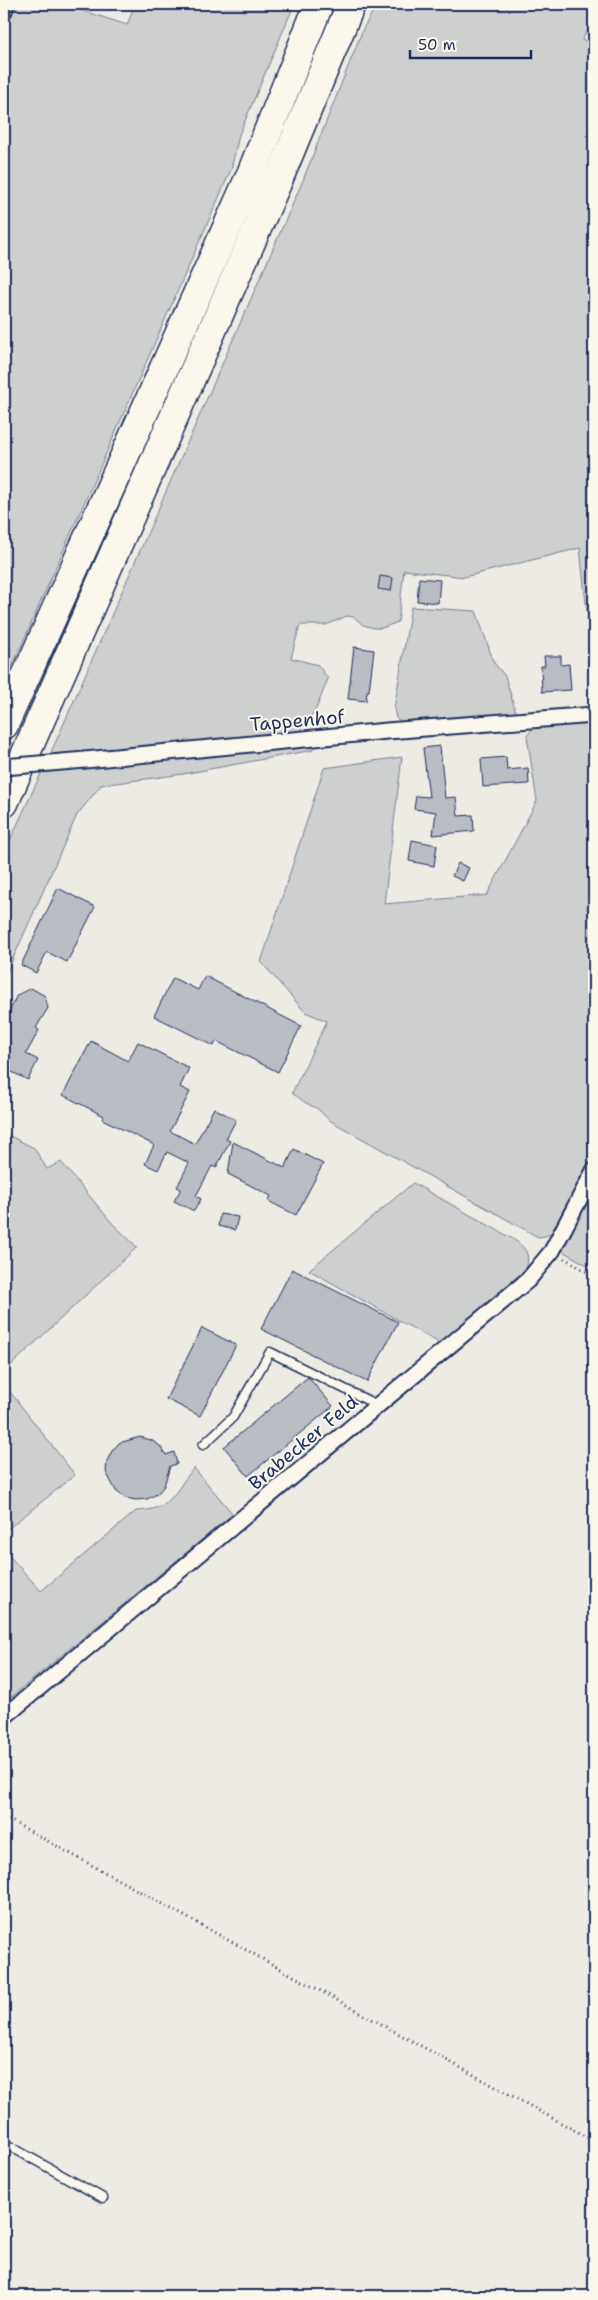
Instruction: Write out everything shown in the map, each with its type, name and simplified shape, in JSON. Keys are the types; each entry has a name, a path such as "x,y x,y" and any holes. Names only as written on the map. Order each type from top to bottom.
{"highway":[{"path":"4,724 251,174 320,4"},
{"path":"4,803 277,183 351,4"}],"street":[{"path":"4,11 6,4"},
{"name":"Tappenhof","path":"4,767 387,731 594,715"},
{"name":"Brabecker Feld","path":"4,1717 528,1280 552,1251 594,1171"}],"lane":[{"path":"204,1446 233,1418 270,1352 379,1406"},
{"path":"4,2143 103,2198"}],"path":[{"path":"552,1251 594,1276"},
{"path":"4,1817 594,2140"}],"shaded area":[{"path":"12,4 62,4 127,25 135,4 300,4 300,6 294,5 239,135 231,170 4,685 4,31"},
{"path":"377,4 592,4 594,18 582,40 594,43 594,709 591,709 589,632 580,548 464,577 404,570 398,622 382,628 374,628 363,625 354,617 347,616 326,625 300,625 291,658 318,665 328,679 316,709 301,728 313,750 183,774 101,785 77,815 4,979 4,853 57,739 301,185 363,29"},
{"path":"411,607 476,611 494,663 505,676 517,716 405,724 396,718 394,709"},
{"path":"594,720 594,1159 557,1229 546,1236 538,1237 329,1120 318,1109 292,1093 327,1021 305,1012 261,962 324,768 402,757 384,904 487,895 537,801 527,736 535,725"},
{"path":"4,1133 34,1148 47,1169 61,1162 112,1223 137,1247 4,1372"},
{"path":"413,1183 513,1239 524,1248 528,1259 526,1269 439,1343 309,1270"},
{"path":"594,1190 594,1269 564,1252 563,1249"},
{"path":"4,1384 75,1475 4,1532"},
{"path":"194,1468 233,1514 4,1703 4,1550 41,1591 136,1511 148,1510 165,1503"}],"building":[{"path":"380,576 393,578 391,591 378,589"},
{"path":"419,578 440,580 438,603 417,601"},
{"path":"354,647 374,650 366,701 348,699"},
{"path":"544,656 561,656 561,665 569,664 571,690 542,692 541,666 545,666"},
{"path":"440,746 445,798 456,797 458,816 473,815 474,831 433,835 436,812 414,809 416,796 429,797 423,748"},
{"path":"506,757 507,770 528,768 529,784 483,787 481,759"},
{"path":"412,840 437,845 434,866 409,861"},
{"path":"458,863 469,868 463,881 452,876"},
{"path":"58,888 95,907 67,962 47,952 36,973 21,965"},
{"path":"205,976 301,1026 278,1072 216,1041 214,1046 154,1016 173,978 198,990"},
{"path":"31,988 45,996 48,1008 36,1028 39,1030 26,1054 38,1060 28,1080 4,1068 4,1011 8,1014 17,995"},
{"path":"91,1041 128,1061 138,1042 189,1068 180,1087 190,1092 170,1131 195,1144 214,1108 236,1120 226,1139 230,1141 216,1168 212,1166 196,1196 201,1199 194,1211 174,1201 181,1189 177,1187 189,1163 167,1152 158,1170 145,1164 154,1145 102,1119 104,1116 63,1095"},
{"path":"233,1142 285,1168 294,1149 323,1164 296,1215 268,1201 271,1196 228,1174"},
{"path":"220,1214 238,1217 235,1230 218,1226"},
{"path":"292,1269 398,1322 367,1382 261,1329"},
{"path":"202,1328 236,1345 200,1416 166,1399"},
{"path":"308,1377 333,1406 248,1476 224,1447"},
{"path":"140,1437 151,1440 160,1446 166,1455 174,1452 177,1464 170,1466 164,1486 157,1494 147,1499 136,1500 125,1498 116,1491 106,1472 107,1461 119,1443"}]}
